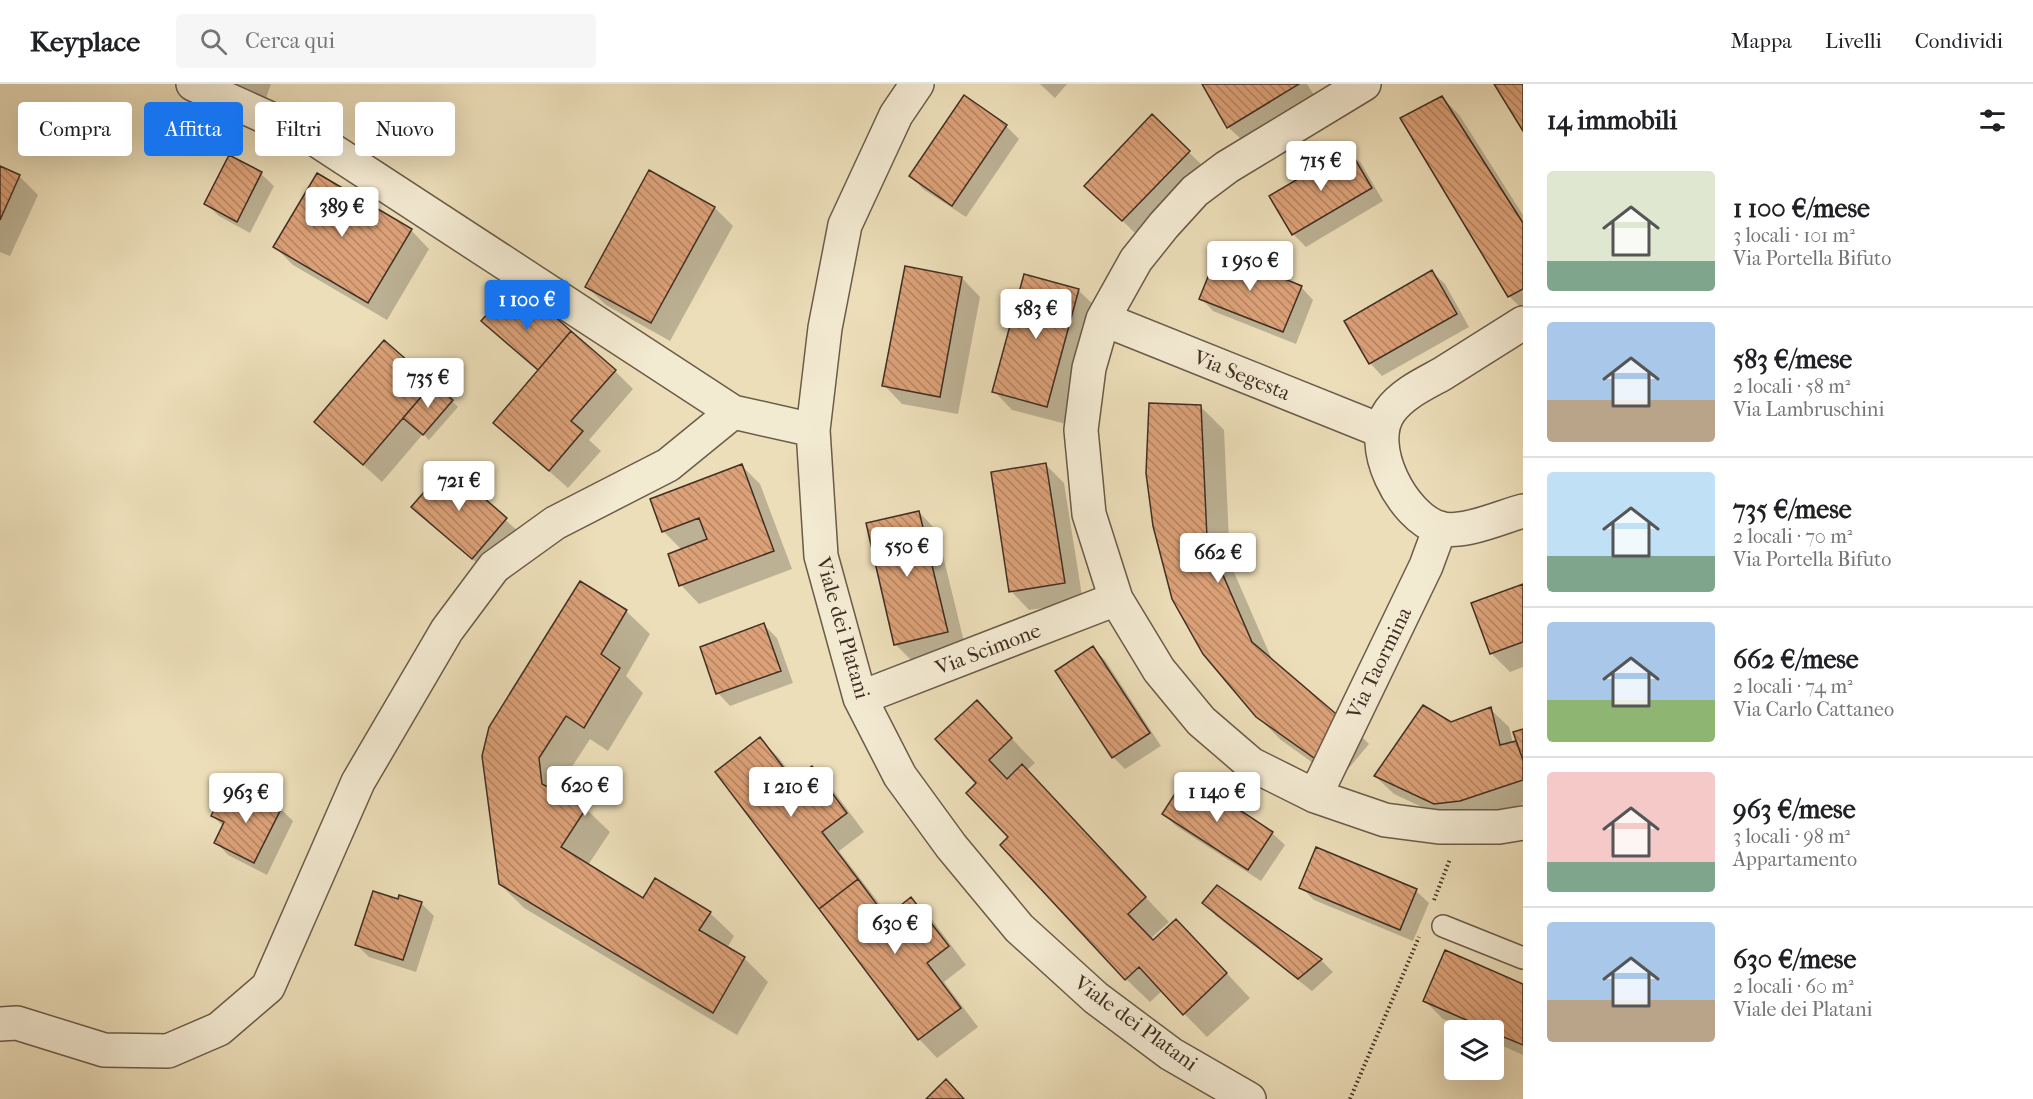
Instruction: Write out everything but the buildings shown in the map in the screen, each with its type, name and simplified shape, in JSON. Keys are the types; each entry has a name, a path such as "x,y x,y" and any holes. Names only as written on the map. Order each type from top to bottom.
{"street":[{"path":"193,84 315,139 733,412 813,430"},
{"name":"Viale dei Platani","path":"917,84 896,115 845,225 825,328 813,430 821,556 860,698 900,776 951,846 1019,928 1096,998 1171,1054 1249,1099"},
{"path":"1364,84 1227,166 1195,191 1136,260 1103,319 1089,368 1081,430 1089,514 1116,599 1159,670 1201,721 1251,764 1315,796 1385,820 1439,827 1523,825"},
{"name":"Via Segesta","path":"1103,319 1382,431"},
{"path":"1523,323 1408,394 1390,411 1382,431 1384,454 1397,491 1421,518 1440,528 1462,529 1523,511"},
{"path":"0,1024 17,1023 104,1050 168,1051 219,1029 268,987 358,782 447,630 494,567 555,522 668,465 733,412"},
{"name":"Via Taormina","path":"1315,796 1426,566 1440,528"},
{"name":"Via Scimone","path":"860,698 1116,599"}],"lane":[{"path":"1436,917 1523,958"}],"path":[{"path":"1436,917 1458,827"},
{"path":"1350,1099 1422,930"}]}
